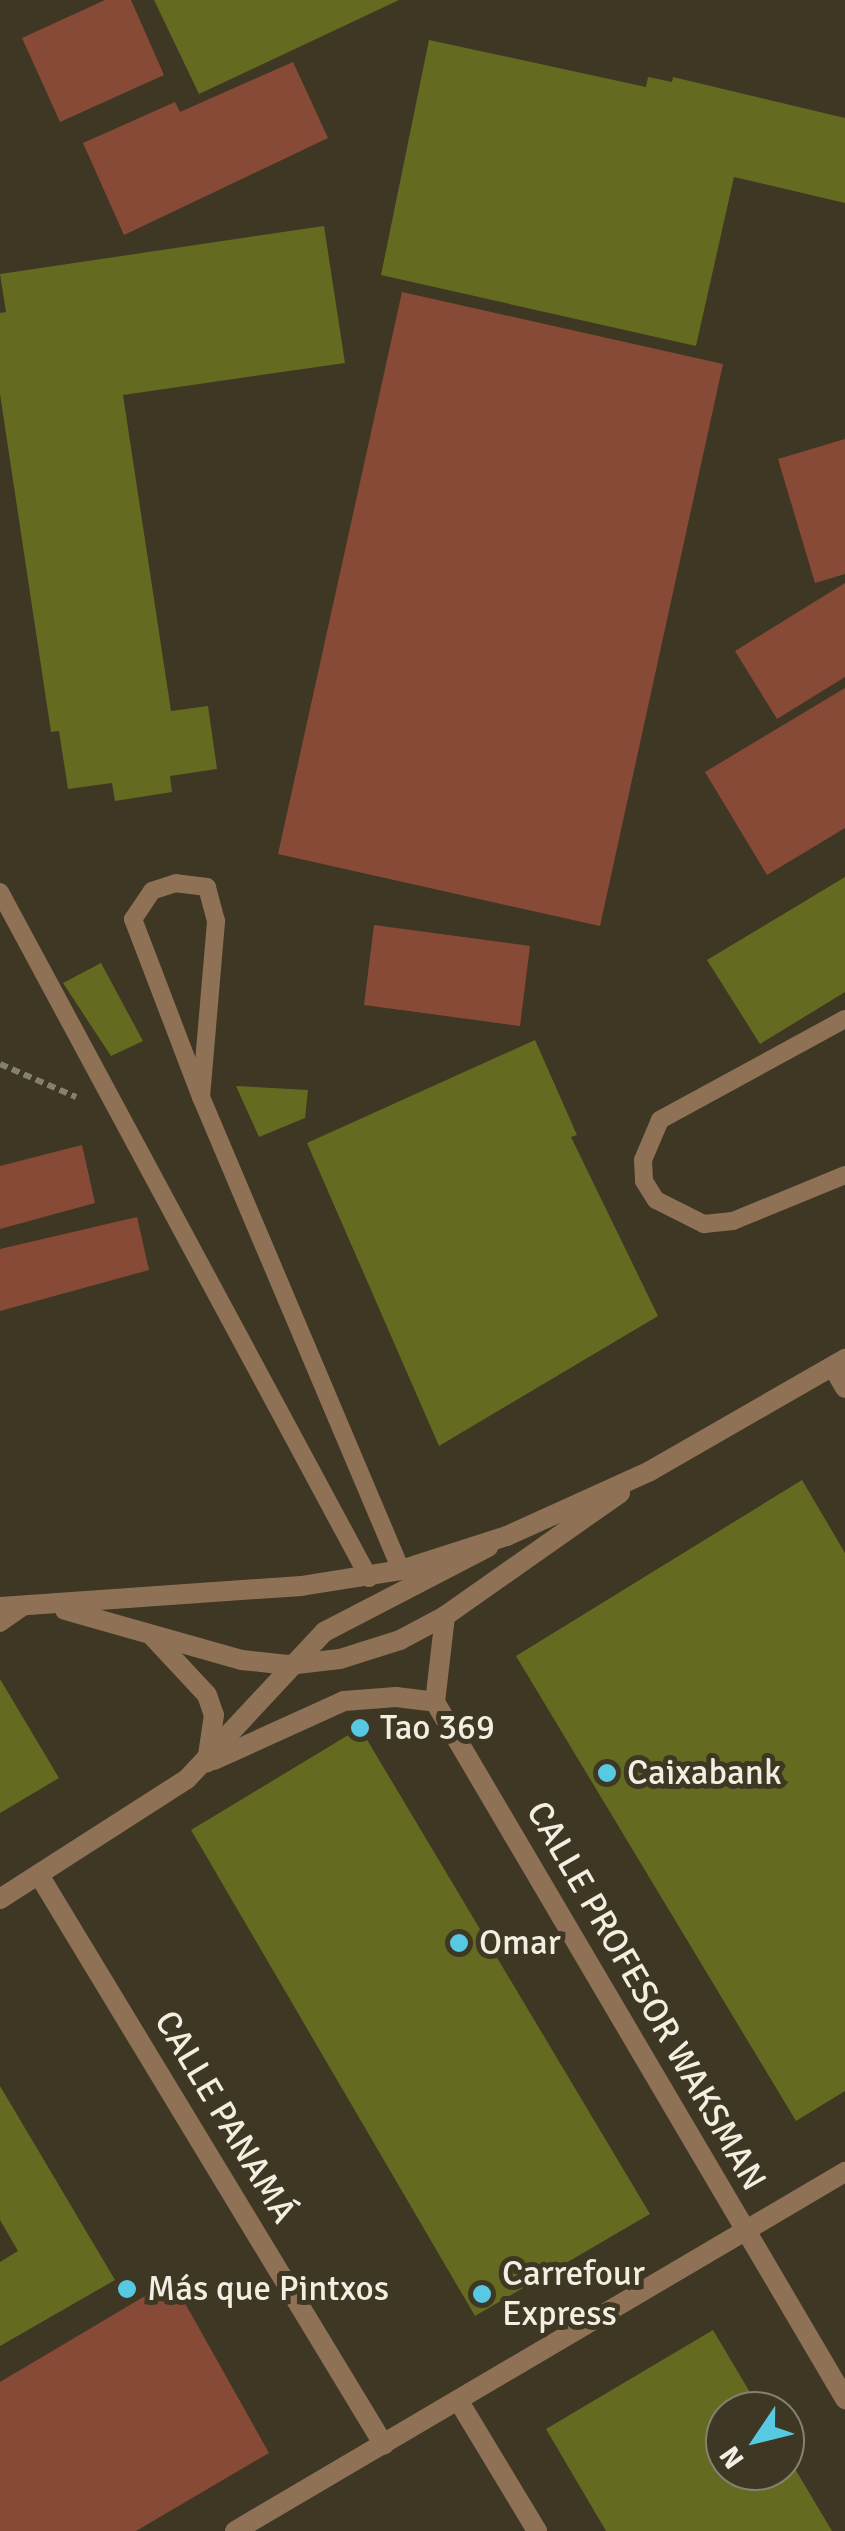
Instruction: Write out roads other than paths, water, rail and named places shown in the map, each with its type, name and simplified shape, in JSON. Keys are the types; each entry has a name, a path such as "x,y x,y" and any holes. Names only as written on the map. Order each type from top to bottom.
{"street":[{"path":"207,1763 288,1665 340,1622 507,1536 650,1471 839,1363 845,1388"},
{"path":"53,1607 153,1637 288,1665 374,1650 445,1616 650,1471"},
{"path":"0,1607 53,1607 369,1578 507,1536"},
{"path":"0,1899 207,1763 344,1702 396,1697 434,1702 445,1616"},
{"path":"153,1637 208,1696 214,1715 207,1763"},
{"name":"CALLE PROFESOR WAKSMAN","path":"434,1702 845,2399"},
{"name":"CALLE PANAMÁ","path":"39,1875 384,2445"},
{"path":"235,2531 845,2172"},
{"path":"458,2400 537,2531"}],"lane":[{"path":"201,1097 216,921 207,887 176,883 152,891 133,918 201,1097 401,1570"},
{"path":"0,892 369,1578"},
{"path":"845,1019 660,1120 643,1160 644,1181 656,1200 704,1224 733,1222 845,1175"},
{"path":"0,1623 22,1607"}],"place":[{"name":"Tao 369","path":"360,1728"},
{"name":"Caixabank","path":"607,1773"},
{"name":"Omar","path":"459,1943"},
{"name":"Más que Pintxos","path":"127,2289"},
{"name":"Carrefour Express","path":"482,2294"}]}
